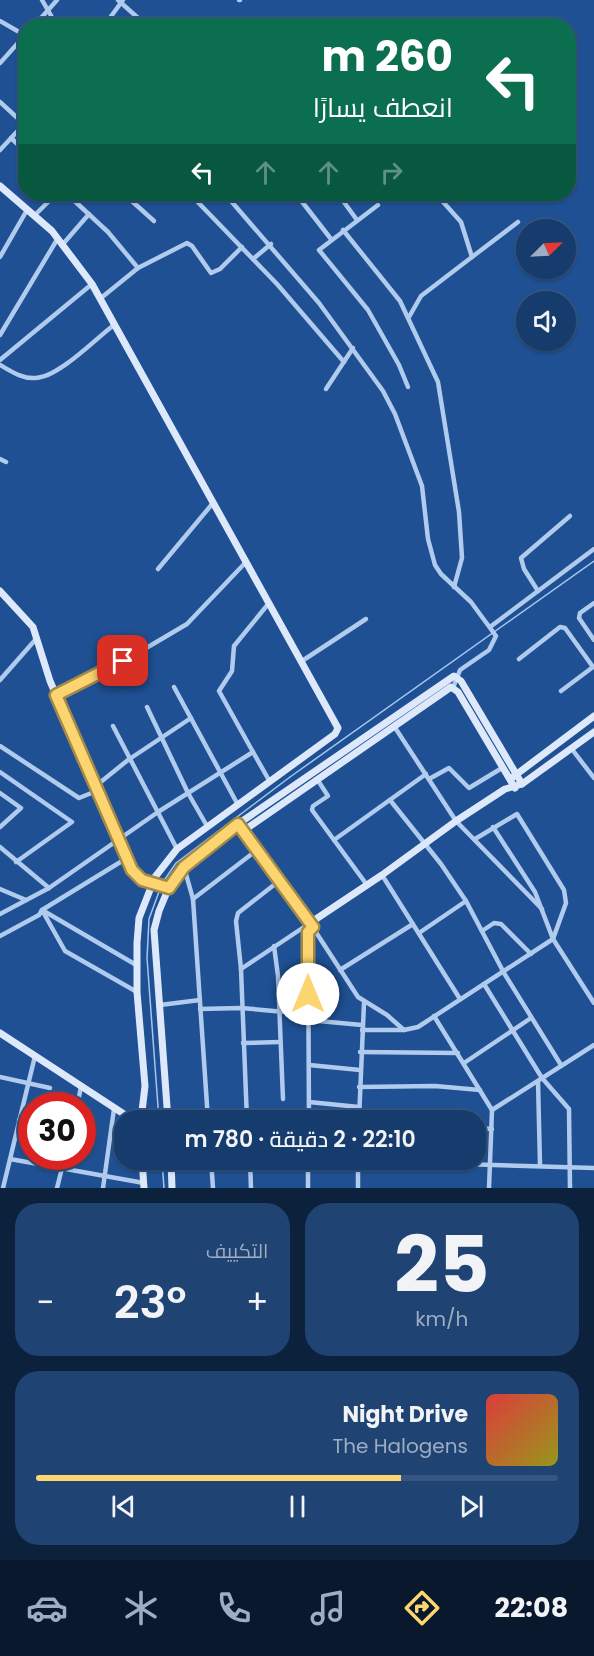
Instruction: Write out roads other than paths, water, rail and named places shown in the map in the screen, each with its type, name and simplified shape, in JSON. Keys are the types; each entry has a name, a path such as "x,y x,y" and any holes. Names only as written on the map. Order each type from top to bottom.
{"street":[{"path":"42,0 52,18"},
{"path":"41,18 57,0"},
{"path":"109,18 120,1 138,18"},
{"path":"0,21 18,31"},
{"path":"0,63 18,43"},
{"path":"0,102 18,117"},
{"path":"0,150 18,130"},
{"path":"11,138 18,145"},
{"path":"0,186 60,241 101,298 338,731 177,849 152,883 139,918 137,992 145,1086 142,1110"},
{"path":"34,216 49,201"},
{"path":"75,201 131,257 138,268"},
{"path":"132,201 154,221"},
{"path":"197,201 254,259 344,362"},
{"path":"231,201 271,244 353,348 376,379 395,414 422,486 431,554 441,574 471,602 496,640 489,650 460,670 453,688 509,779 519,786"},
{"path":"301,201 331,239"},
{"path":"343,201 357,220"},
{"path":"442,201 461,222 472,258"},
{"path":"378,205 331,239 320,248 320,252 368,310 399,364 408,387"},
{"path":"0,257 27,210"},
{"path":"0,334 60,241 89,214"},
{"path":"409,317 421,296 516,224"},
{"path":"343,230 400,301 438,382 445,410 459,512 462,558 454,587"},
{"path":"101,298 138,268 189,243 211,273 220,269 242,247"},
{"path":"254,259 271,244"},
{"path":"0,360 92,284"},
{"path":"0,365 28,378 45,377 59,369 114,324"},
{"path":"326,388 353,348"},
{"path":"0,459 6,462"},
{"path":"158,569 213,503"},
{"path":"538,591 524,569 521,558 526,551 570,516"},
{"path":"492,631 538,591 594,549"},
{"path":"56,695 109,670 187,624 246,562"},
{"path":"0,591 33,627 56,695 135,875 169,888"},
{"path":"269,603 234,645 232,671 219,691 270,782"},
{"path":"594,603 579,618 594,640"},
{"path":"302,662 366,619"},
{"path":"519,659 560,627 565,628 594,667 561,691"},
{"path":"0,680 37,639"},
{"path":"167,1110 154,930 169,888 184,867 456,676"},
{"path":"456,676 516,774 519,786"},
{"path":"174,687 238,805"},
{"path":"391,723 453,688"},
{"path":"147,707 188,793 207,826"},
{"path":"505,789 509,779 594,716"},
{"path":"0,746 79,798 98,788 128,760 191,718"},
{"path":"391,723 456,821 542,909"},
{"path":"113,726 128,760 159,812 177,849"},
{"path":"241,969 274,946 311,925 456,821 505,789 519,786 594,732"},
{"path":"571,748 594,778"},
{"path":"0,914 49,888 159,812 253,752"},
{"path":"429,779 449,768 469,788 502,768"},
{"path":"0,772 72,822 16,861"},
{"path":"334,840 426,774"},
{"path":"314,776 327,796 313,806 312,810 367,885"},
{"path":"0,793 21,808 0,827"},
{"path":"390,800 425,843 466,901 504,973 561,1065"},
{"path":"200,1009 242,1008 280,1011 362,1028 414,1029 504,973 553,939 566,903 564,890 517,814 475,839"},
{"path":"241,827 363,1003 387,1015 404,1030"},
{"path":"493,827 528,880 553,939 594,1003"},
{"path":"0,847 49,888"},
{"path":"193,899 257,850"},
{"path":"0,936 39,915 42,910 127,858"},
{"path":"184,867 193,899 207,1110"},
{"path":"382,875 460,999"},
{"path":"247,1110 237,916 279,881"},
{"path":"0,889 26,900"},
{"path":"419,933 466,901"},
{"path":"42,910 138,966"},
{"path":"42,910 65,951 137,992"},
{"path":"482,931 494,923 501,924 531,954"},
{"path":"340,970 413,924"},
{"path":"309,1110 308,932 311,925"},
{"path":"274,946 280,1011 283,1099"},
{"path":"484,984 514,1030 540,1079 569,1109 570,1188"},
{"path":"160,1005 200,1000"},
{"path":"309,1102 358,1107 363,1003"},
{"path":"434,1016 492,1110 489,1188"},
{"path":"464,1063 531,1018"},
{"path":"0,1033 114,1109 103,1188"},
{"path":"243,1043 280,1042"},
{"path":"492,1110 594,1045"},
{"path":"360,1052 458,1053"},
{"path":"26,1092 35,1056"},
{"path":"309,1065 360,1070"},
{"path":"0,1077 50,1088"},
{"path":"540,1079 540,1165"},
{"path":"359,1087 435,1086 480,1090"},
{"path":"80,1092 81,1087"},
{"path":"3,1188 18,1124"},
{"path":"486,1129 492,1129"},
{"path":"10,1159 18,1160"},
{"path":"486,1163 594,1168"},
{"path":"57,1188 62,1170"},
{"path":"73,1170 144,1186 143,1170"},
{"path":"171,1170 172,1188"},
{"path":"212,1170 213,1188"},
{"path":"250,1170 251,1188"},
{"path":"308,1170 308,1188"},
{"path":"358,1170 358,1188"}],"waterway":[{"path":"163,882 176,863 290,777 594,561"},
{"path":"158,1110 147,958 149,919 160,889"},
{"path":"163,1170 164,1188"}]}
